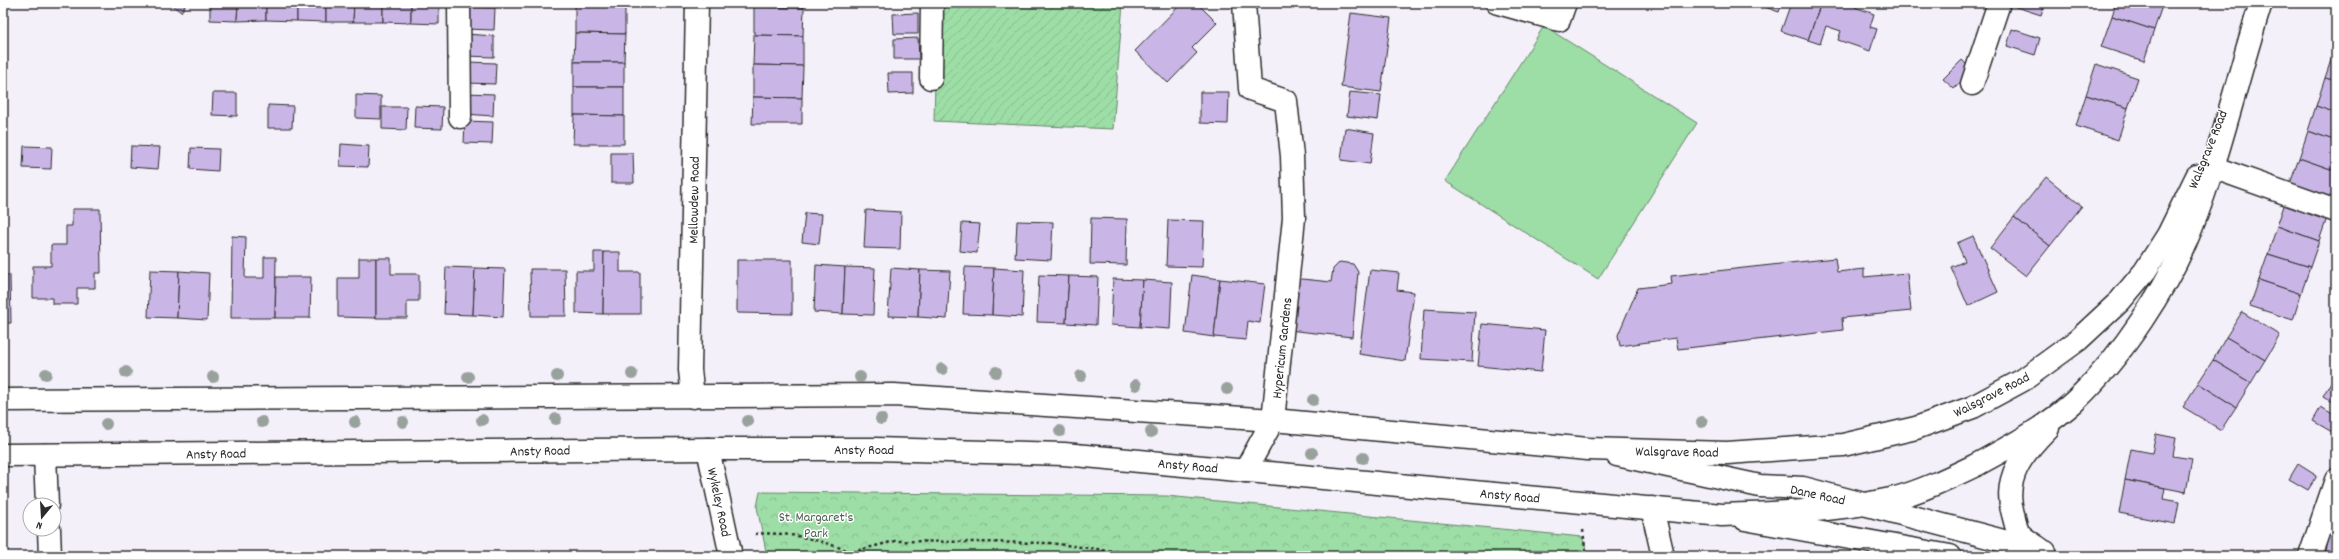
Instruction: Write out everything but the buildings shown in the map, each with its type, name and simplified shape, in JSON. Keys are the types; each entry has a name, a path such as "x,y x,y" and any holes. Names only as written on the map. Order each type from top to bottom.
{"main road":[{"path":"459,3 460,117"},
{"name":"Mellowdew Road","path":"693,397 690,370 697,3"},
{"path":"931,78 932,3"},
{"name":"Hypericum Gardens","path":"1244,3 1250,89 1286,101 1292,156 1294,218 1273,420 1245,471"},
{"path":"1498,3 1559,20 1565,3"},
{"path":"1972,84 1999,3"},
{"name":"Walsgrave Road","path":"1588,450 1727,453 1843,445 1916,428 1973,407 2023,380 2078,340 2120,301 2144,271 2168,235 2193,185 2244,55 2262,3"},
{"name":"Walsgrave Road","path":"1722,515 1805,512 1893,499 1956,475 2024,439 2076,400 2115,358 2162,289 2191,230 2212,167 2244,55"},
{"path":"2212,167 2336,211"},
{"path":"3,400 894,395 1273,420 1588,450"},
{"name":"Dane Road","path":"2051,554 2020,534 2011,506 2010,487 2014,470 2026,449 2076,400"},
{"name":"Ansty Road","path":"3,455 708,449 876,449 1064,454 1722,515"},
{"name":"Wykeley Road","path":"708,449 729,546"},
{"name":"Dane Road","path":"1588,450 1760,486 1803,488 2051,554"},
{"path":"45,455 47,497"},
{"path":"2310,556 2336,480"},
{"path":"1652,508 1663,556"},
{"path":"1722,515 1950,556"},
{"path":"49,537 50,556"}],"path":[{"path":"729,546 767,533 824,541 851,552 895,541 1049,543 1153,556"},
{"path":"848,556 851,552"}],"green space":[{"path":"937,3 1123,3 1113,129 934,121"},
{"path":"1544,26 1697,123 1598,279 1445,181"},
{"name":"St. Margaret's Park","path":"760,492 1167,496 1582,537 1589,556 767,556 757,507"}]}
